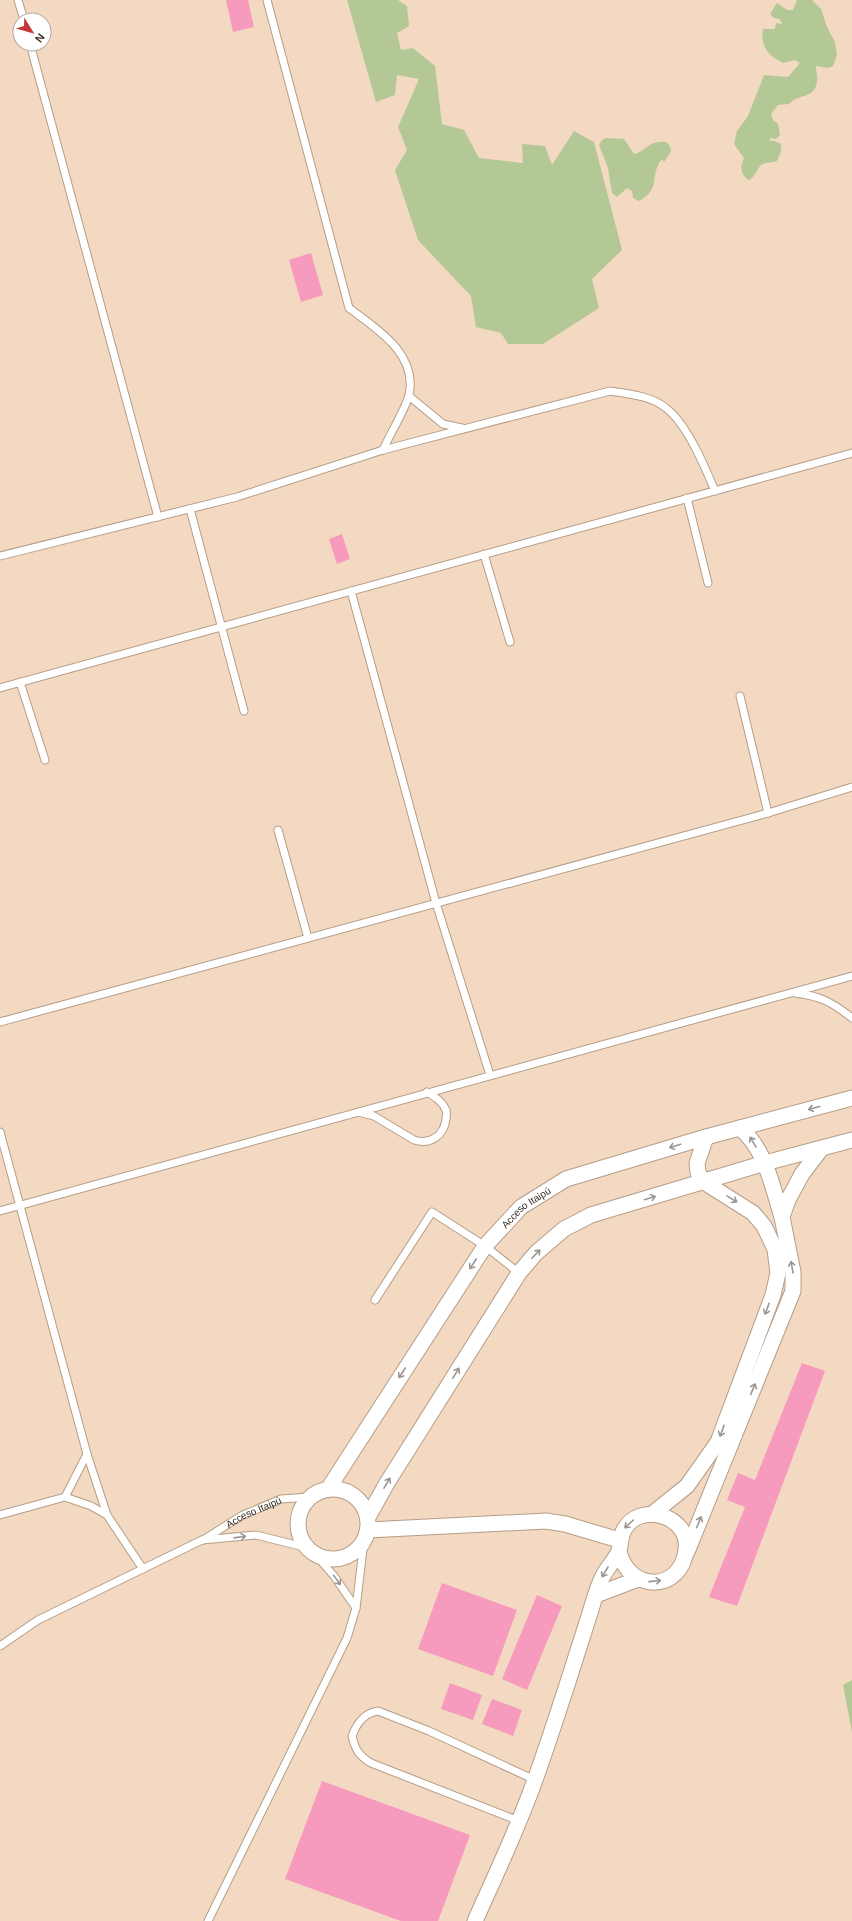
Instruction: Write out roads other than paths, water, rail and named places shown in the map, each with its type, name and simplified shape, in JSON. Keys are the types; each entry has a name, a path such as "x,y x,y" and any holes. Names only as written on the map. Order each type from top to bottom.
{"street":[{"name":"Acceso Itaipú","path":"328,1489 485,1246 521,1207 566,1179 706,1137 852,1098"},
{"path":"619,1546 622,1563 628,1572 638,1579 649,1582 660,1581 671,1577 680,1569 792,1291 793,1272 782,1217 765,1163 748,1134 740,1128"},
{"path":"652,1514 687,1486 718,1442 772,1295 778,1273 775,1250 764,1226 753,1213 704,1182 698,1173 697,1163 706,1137"},
{"path":"366,1529 362,1503 353,1495 340,1490 328,1489 310,1497 303,1507 298,1526 301,1538 311,1551 327,1558 345,1557 356,1550 366,1529 387,1482 519,1273 536,1253 564,1229 591,1215 765,1163 852,1140"},
{"path":"782,1217 788,1200 798,1180 821,1149"},
{"path":"475,1921 519,1821 535,1780 596,1595 603,1576 619,1546 624,1529 631,1522 641,1516 652,1514 667,1518 680,1528 686,1542 685,1559"},
{"path":"366,1529 546,1521 565,1524 619,1546"},
{"path":"596,1595 638,1579"}],"lane":[{"path":"18,0 22,12"},
{"path":"267,0 349,308 383,334 404,357 410,378 409,396 383,450"},
{"path":"32,52 158,517"},
{"path":"0,556 237,497 383,450 610,391 642,396 666,408 679,422 701,460 715,491"},
{"path":"409,396 443,424 464,429"},
{"path":"0,688 852,453"},
{"path":"687,498 708,583"},
{"path":"190,509 244,711"},
{"path":"484,554 510,642"},
{"path":"351,591 436,903 490,1075"},
{"path":"20,682 45,760"},
{"path":"740,696 768,813"},
{"path":"0,1022 768,813 852,787"},
{"path":"278,830 308,938"},
{"path":"0,1211 852,976"},
{"path":"791,992 828,1000 852,1018"},
{"path":"358,1112 374,1116 414,1140 421,1142 430,1141 440,1135 445,1128 446,1111 438,1099 427,1092"},
{"path":"0,1132 87,1454 107,1515 143,1569"},
{"path":"375,1300 432,1212 485,1246 519,1273"},
{"path":"65,1497 87,1454"},
{"path":"0,1515 65,1497 91,1506 107,1515"},
{"name":"Acceso Itaipú","path":"202,1540 240,1516 281,1499 310,1497"},
{"path":"208,1921 347,1638 356,1608 366,1529"},
{"path":"0,1646 38,1620 202,1540 256,1535 311,1551 334,1576 356,1608"},
{"path":"519,1821 371,1763 361,1756 354,1746 352,1736 363,1717 370,1712 378,1711 429,1730 535,1780"}]}
